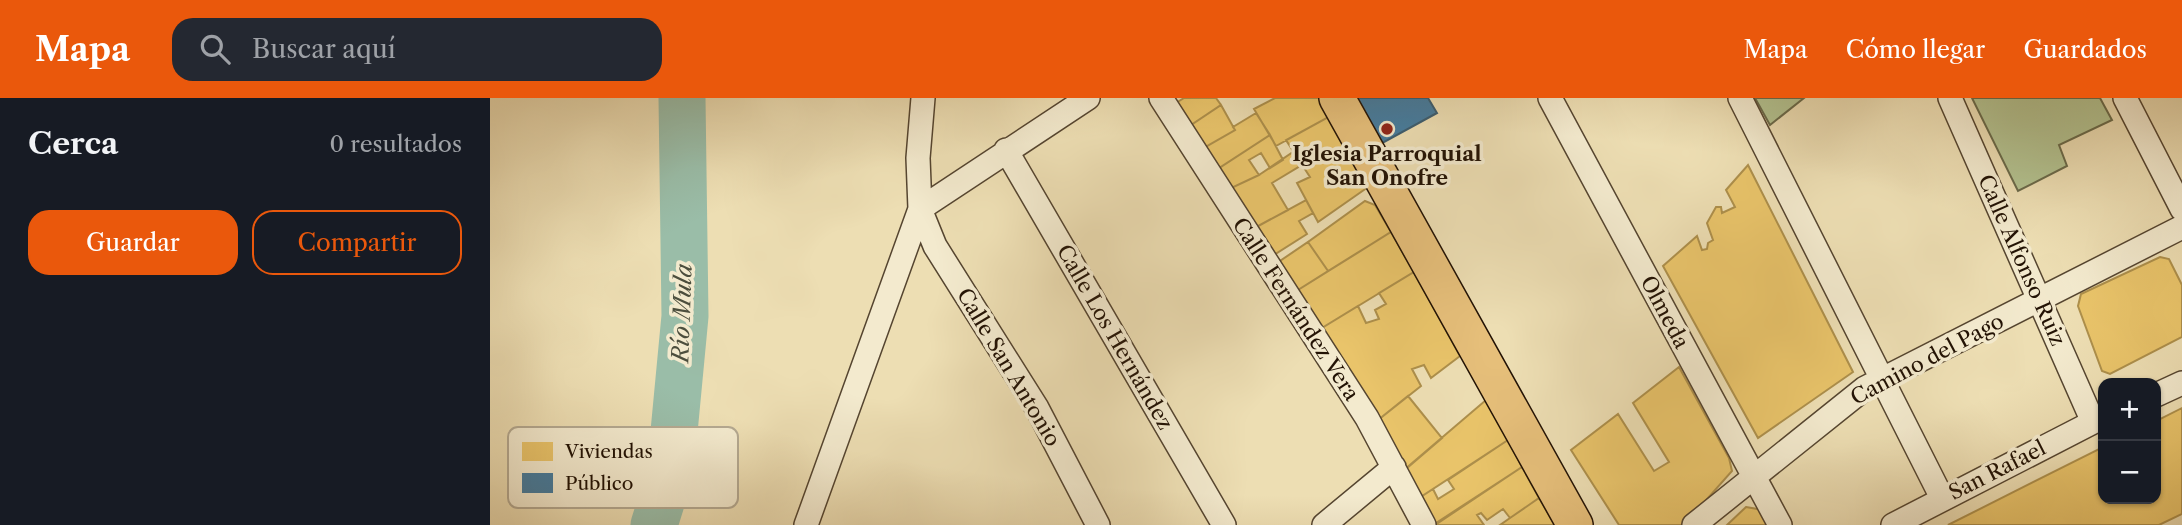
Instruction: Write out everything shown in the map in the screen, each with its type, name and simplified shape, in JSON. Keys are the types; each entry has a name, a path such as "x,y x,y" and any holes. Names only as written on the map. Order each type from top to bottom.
{"main road":[{"path":"1337,98 1576,525"}],"street":[{"path":"806,525 920,209 918,158 923,98"},
{"path":"920,209 1088,98"},
{"name":"Calle Fernández Vera","path":"1161,98 1367,418 1424,525"},
{"name":"Olmeda","path":"1550,98 1780,525"},
{"path":"1740,98 1942,498"},
{"name":"Calle Alfonso Ruiz","path":"1950,98 2098,420"},
{"path":"2125,98 2182,209"},
{"name":"Calle Los Hernández","path":"1006,150 1224,525"},
{"name":"Calle San Antonio","path":"920,209 935,246 1037,408 1098,525"},
{"name":"Camino del Pago","path":"1694,525 1752,475 1865,388 2182,227"},
{"path":"2161,392 2182,383"},
{"name":"San Rafael","path":"1893,525 2098,420"},
{"path":"1324,525 1394,467"}],"green space":[{"path":"1755,98 1804,98 1770,125"},
{"path":"1972,98 2100,98 2112,120 2059,145 2067,166 2018,191"}],"building: Viviendas":[{"path":"1184,98 1216,98 1221,105 1188,127 1176,103"},
{"path":"1275,98 1323,98 1332,115 1276,146 1254,109"},
{"path":"1221,105 1235,130 1200,150 1188,127"},
{"path":"1256,113 1270,135 1213,172 1200,150 1235,130 1233,127"},
{"path":"1332,115 1371,185 1318,222 1297,183 1310,177 1286,140"},
{"path":"1270,135 1283,160 1270,168 1261,153 1249,160 1259,175 1225,191 1213,172"},
{"path":"1293,152 1300,166 1272,183 1288,210 1249,231 1225,191 1259,175"},
{"path":"1748,165 1853,372 1758,438 1663,266 1697,236 1702,250 1707,249 1708,243 1713,240 1707,223 1716,207 1721,207 1722,213 1735,207 1726,190"},
{"path":"1306,200 1313,213 1299,221 1307,234 1266,260 1249,231"},
{"path":"1365,201 1375,205 1391,232 1328,271 1308,242"},
{"path":"1391,232 1414,272 1317,331 1290,295"},
{"path":"1308,242 1328,271 1290,295 1271,267"},
{"path":"2160,257 2169,259 2182,285 2182,337 2110,374 2102,371 2078,306 2081,294"},
{"path":"1414,272 1460,356 1431,378 1424,365 1412,369 1421,386 1378,420 1317,331 1358,306 1366,323 1379,319 1375,310 1386,304 1379,293"},
{"path":"1679,367 1729,458 1732,471 1684,525 1619,525 1571,450 1618,414 1654,471 1669,462 1633,403"},
{"path":"1408,396 1442,438 1407,468 1372,425"},
{"path":"1486,400 1508,440 1419,498 1404,470"},
{"path":"2182,408 2182,514 2159,525 1948,525 2098,450 2098,504 2161,504 2161,418"},
{"path":"1508,440 1522,467 1433,525 1419,498 1433,489 1438,499 1454,489 1448,480"},
{"path":"1522,467 1539,498 1510,518 1503,509 1487,520 1481,513 1477,515 1484,525 1435,525"},
{"path":"1539,498 1555,525 1500,525 1510,518"},
{"path":"1746,507 1763,510 1771,525 1727,525"}],"building: Público":[{"name":"Iglesia Parroquial San Onofre","path":"1350,98 1428,98 1437,113 1377,146"}],"waterway":[{"name":"Río Mula","path":"674,427 685,316 682,98"},
{"name":"Río Mula","path":"654,525 659,508"}],"place":[{"name":"Iglesia Parroquial San Onofre","path":"1387,129"}]}
